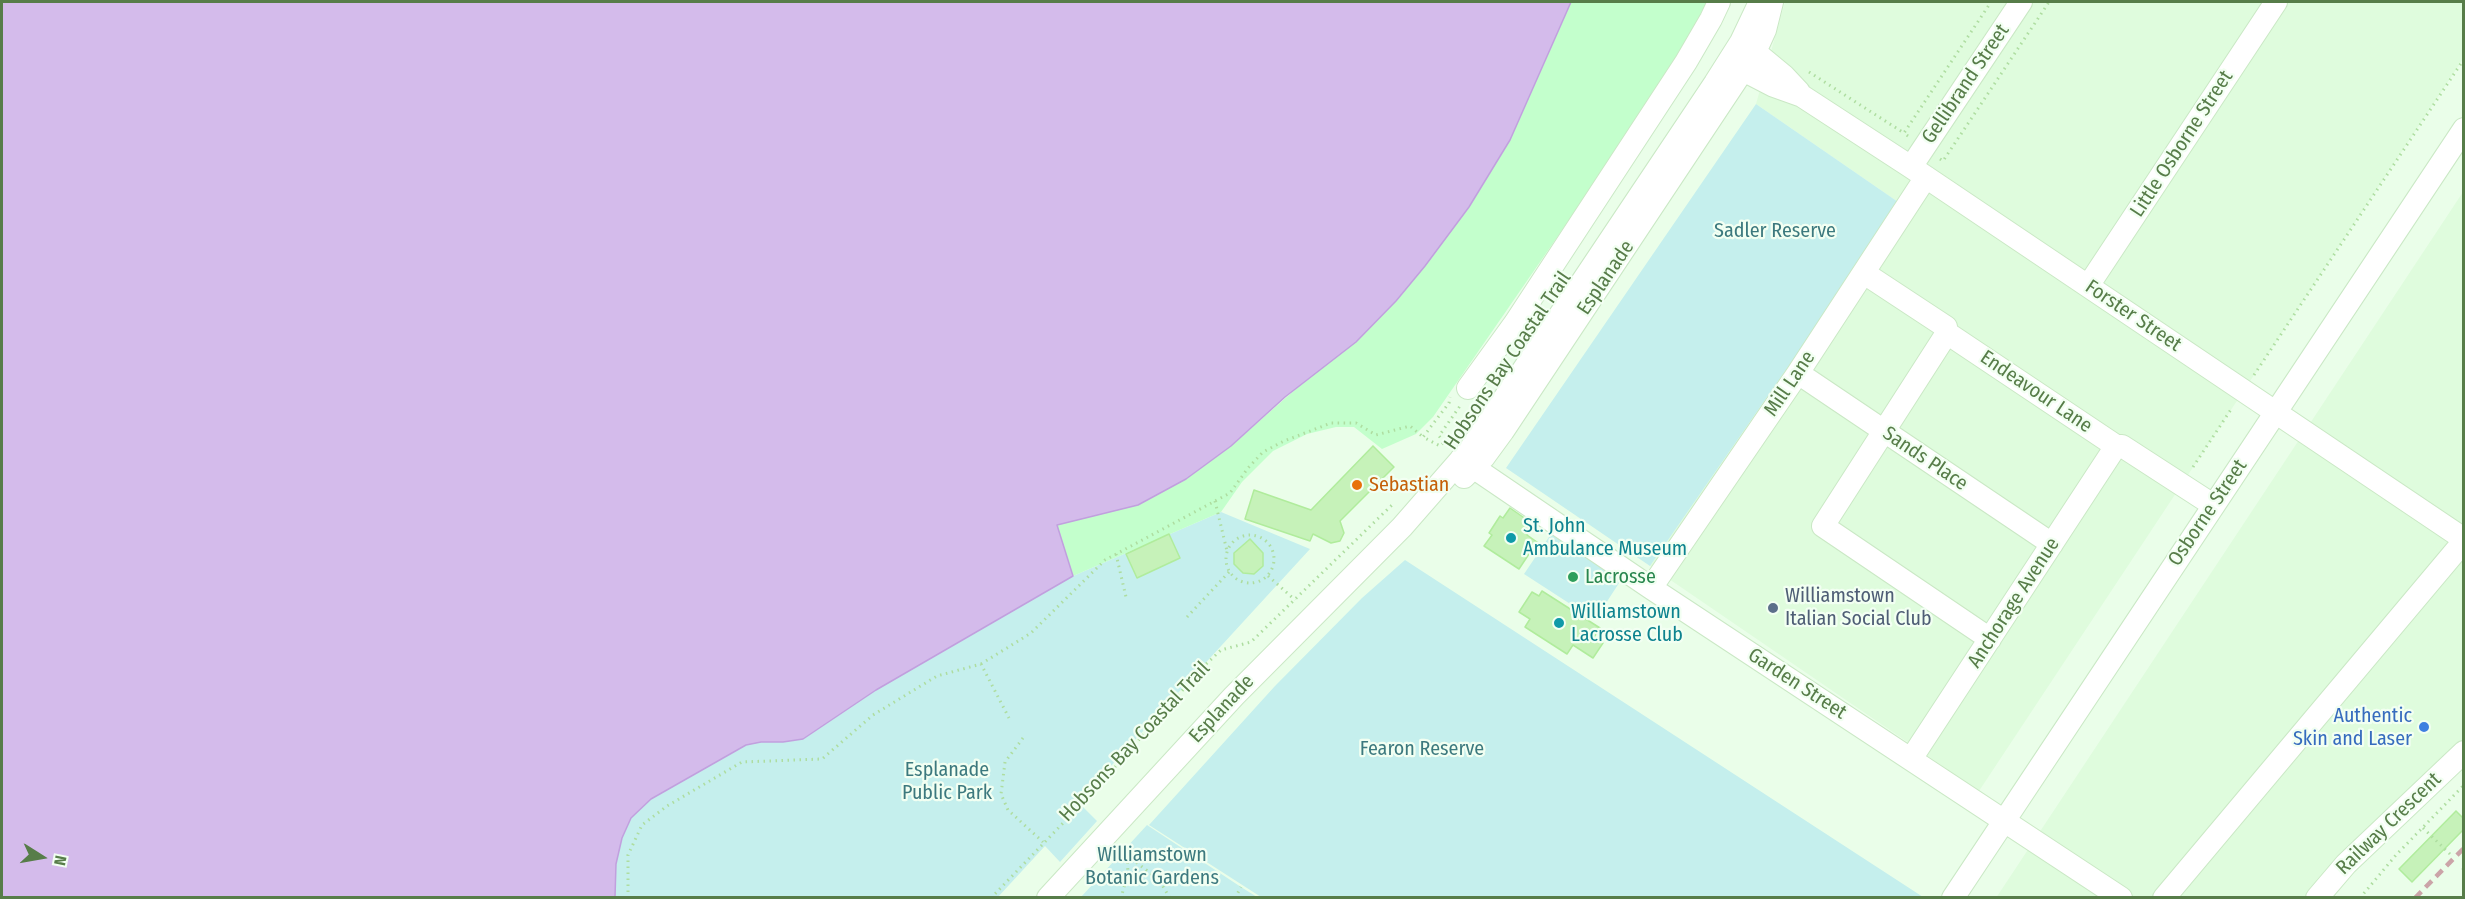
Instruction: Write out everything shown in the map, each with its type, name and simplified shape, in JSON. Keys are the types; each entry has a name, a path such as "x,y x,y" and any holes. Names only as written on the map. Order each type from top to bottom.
{"street":[{"name":"Hobsons Bay Coastal Trail","path":"1459,390 1515,323 1680,72 1712,19 1719,2"},
{"name":"Esplanade","path":"1744,61 1760,2"},
{"name":"Esplanade","path":"1048,897 1317,610 1402,527 1463,458 1503,431 1767,25 1772,2"},
{"name":"Gellibrand Street","path":"1918,172 2021,2"},
{"name":"Little Osborne Street","path":"2088,286 2276,2"},
{"name":"Forster Street","path":"1744,61 1774,86 1802,96 2462,533"},
{"name":"Osborne Street","path":"1953,897 2463,129"},
{"name":"Mill Lane","path":"1650,588 1864,273 1918,172"},
{"name":"Endeavour Lane","path":"1864,273 1946,327 1947,333 2116,446 2122,446 2213,505"},
{"path":"1947,333 1823,526 1990,639"},
{"name":"Sands Place","path":"1798,373 2052,544"},
{"name":"Anchorage Avenue","path":"1911,759 2116,446"},
{"name":"Garden Street","path":"1463,458 1650,588 2121,897"},
{"path":"2164,897 2462,533"},
{"name":"Railway Crescent","path":"2317,897 2346,864 2463,752"}],"path":[{"path":"2182,485 2463,59"},
{"path":"1805,69 1904,133"},
{"path":"1424,437 1459,390"},
{"path":"1459,390 1462,403 1439,436 1463,458"},
{"path":"628,897 628,855 642,825 667,806 742,762 822,759 873,715 937,676 981,664 1030,633 1105,560 1230,493 1263,452 1284,441 1331,423 1356,423 1376,435 1410,426 1440,446 1444,442"},
{"path":"1215,501 1227,551 1226,561 1229,572 1238,581 1255,583 1268,576 1275,559 1274,551 1265,539 1258,536 1245,535 1232,542 1227,551"},
{"name":"Hobsons Bay Coastal Trail","path":"991,897 1092,793 1203,667 1221,650 1251,642 1394,503"},
{"path":"1116,554 1126,597"},
{"path":"1187,616 1229,572"},
{"path":"1268,576 1295,600"},
{"path":"981,664 1009,718"},
{"path":"1023,738 1005,762 1001,794 1008,810 1043,842"},
{"path":"2360,897 2396,855 2463,785"},
{"path":"2423,828 2451,855"},
{"path":"1109,830 1127,855 1159,880 1170,897"},
{"path":"1121,897 1128,873 1127,855"},
{"path":"1235,897 1241,887"}],"shaded area":[{"path":"2,2 1571,2 1510,140 1469,207 1396,301 1356,342 1285,397 1231,446 1186,479 1138,505 1057,525 1073,576 876,690 803,739 746,745 651,799 631,818 622,838 616,864 615,897 2,898"},
{"path":"1785,2 2463,2 2463,59 1979,791 1650,566 1901,204 1756,104"},
{"path":"2463,192 2464,521 2456,533 2464,539 2463,752 2317,897 1996,898"}],"green space":[{"name":"Sadler Reserve","path":"1756,104 1901,204 1650,566 1506,468"},
{"name":"Esplanade Public Park","path":"1221,512 1310,549 1078,802 1097,821 1060,862 1045,846 998,897 615,898 616,864 622,838 631,818 651,799 746,745 803,739 876,690 1073,576"},
{"name":"Lacrosse","path":"1551,534 1621,580 1595,620 1524,574"},
{"name":"Fearon Reserve","path":"1405,560 1923,897 1261,897 1149,825 1275,686 1362,598"},
{"name":"Williamstown Botanic Gardens","path":"1147,825 1241,887 1257,897 1081,897"}],"sand":[{"path":"1571,2 1709,2 1676,65 1433,417 1416,434 1382,449 1354,427 1336,427 1307,434 1273,451 1242,482 1221,512 1073,576 1057,525 1138,505 1186,479 1231,446 1396,301 1469,207 1510,140"}],"building":[{"path":"1373,446 1394,467 1340,521 1344,533 1340,541 1331,543 1313,534 1310,541 1245,519 1254,490 1311,510"},
{"name":"St. John Ambulance Museum","path":"1510,508 1533,524 1527,535 1537,542 1519,569 1484,546 1492,535 1489,533 1500,516 1503,518"},
{"path":"1169,534 1180,558 1137,578 1126,554"},
{"path":"1250,539 1263,553 1263,566 1254,574 1243,573 1234,564 1234,553"},
{"name":"Williamstown Lacrosse Club","path":"1542,591 1600,628 1594,637 1603,643 1593,658 1573,645 1567,654 1525,627 1530,619 1519,612 1532,592 1539,596"},
{"path":"2456,811 2463,818 2463,830 2412,882 2399,869"}],"railway":[{"path":"2415,898 2464,848"}],"place":[{"name":"Sebastian","path":"1357,485"},
{"name":"St. John Ambulance Museum","path":"1511,538"},
{"name":"Lacrosse","path":"1573,577"},
{"name":"Williamstown Italian Social Club","path":"1773,608"},
{"name":"Williamstown Lacrosse Club","path":"1559,623"},
{"name":"Authentic Skin and Laser","path":"2424,727"}]}
